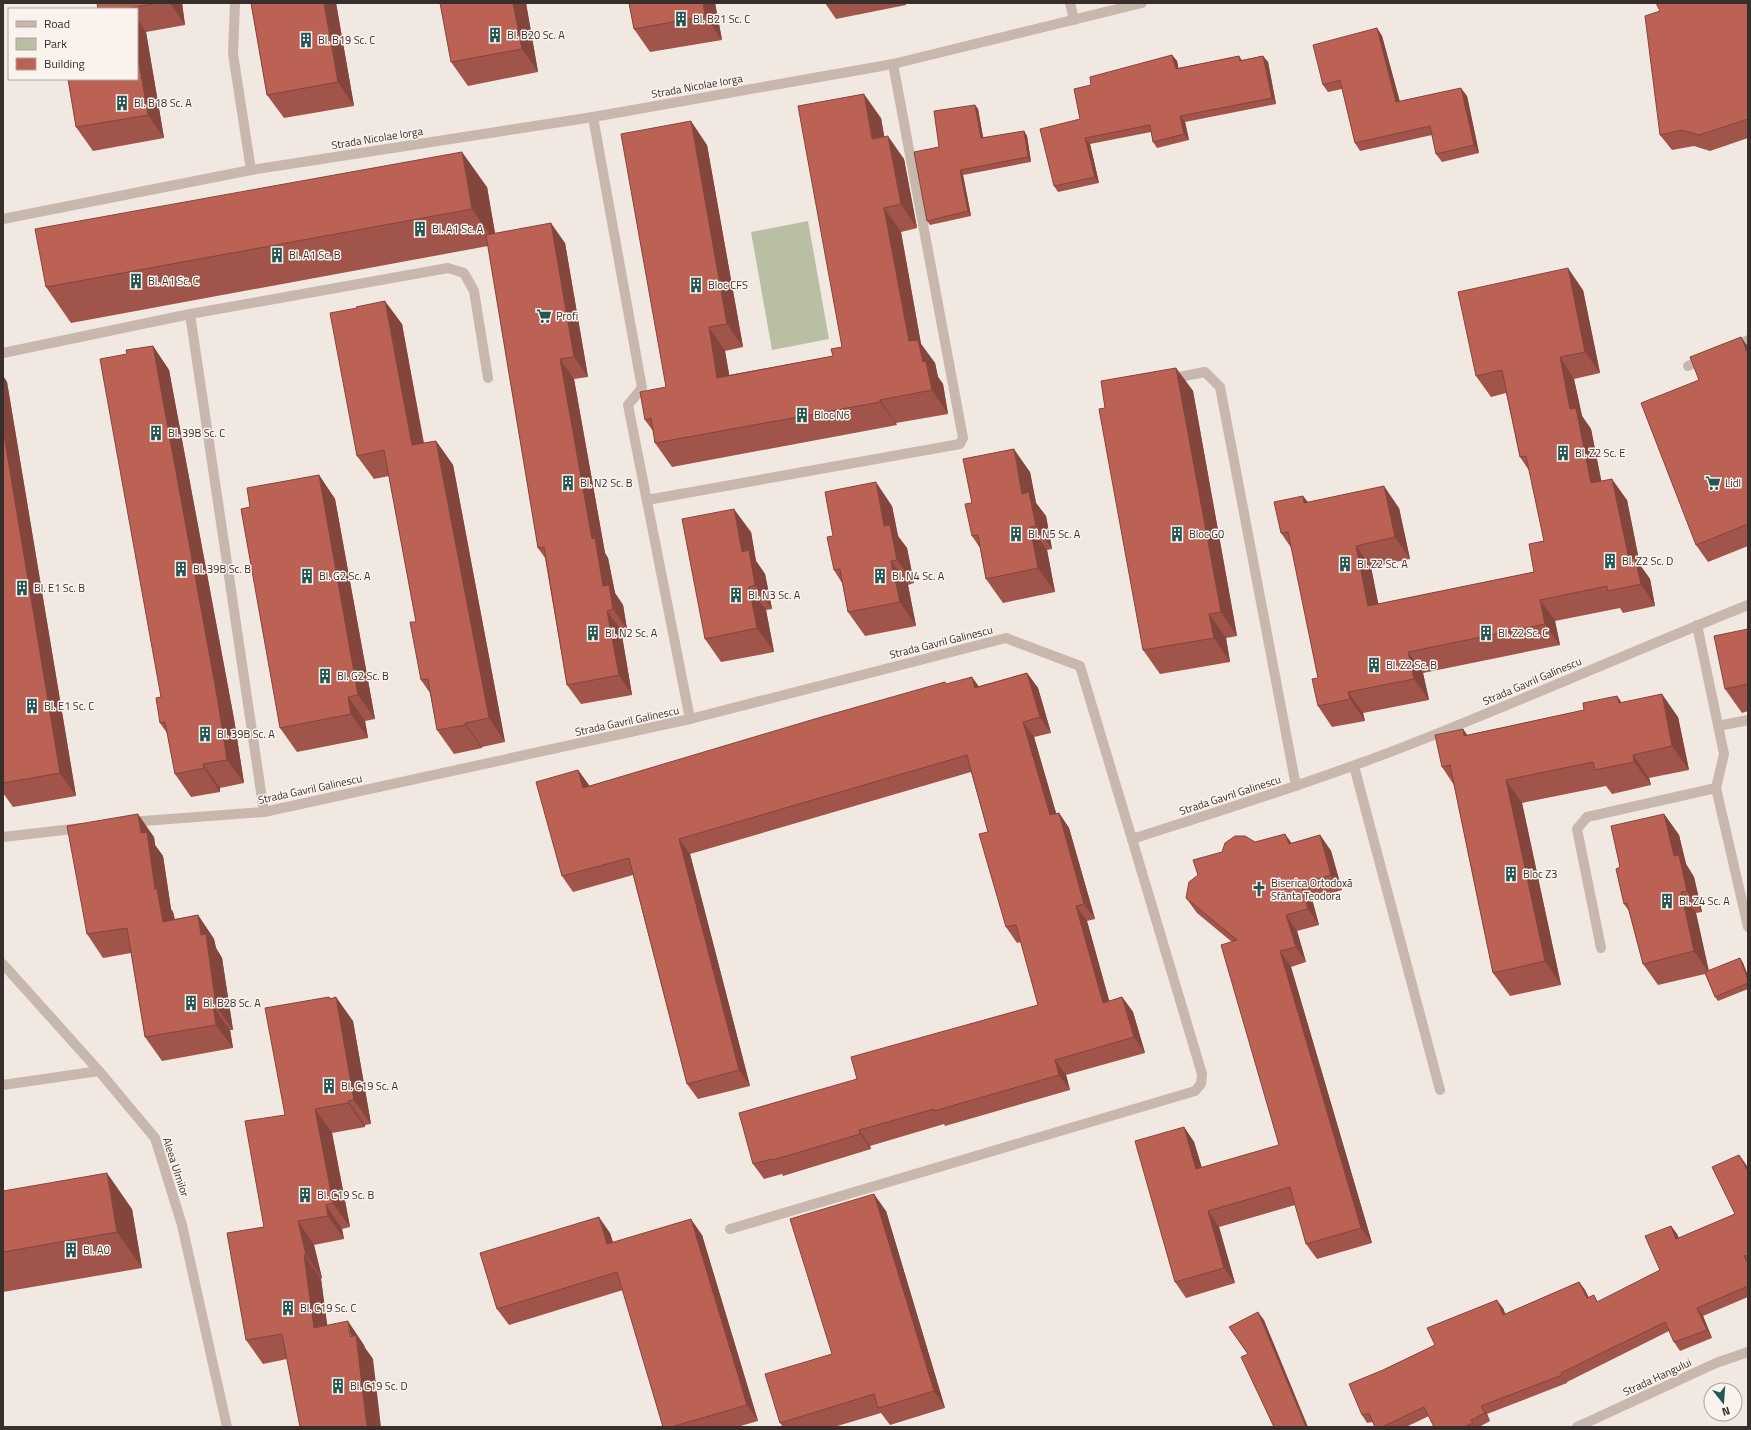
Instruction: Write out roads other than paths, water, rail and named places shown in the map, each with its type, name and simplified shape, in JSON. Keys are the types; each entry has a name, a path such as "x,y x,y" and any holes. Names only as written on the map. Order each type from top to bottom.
{"street":[{"path":"234,3 233,54 251,170"},
{"path":"1070,3 1074,20"},
{"name":"Strada Nicolae Iorga","path":"3,219 251,170 593,117 894,64 1142,3"},
{"path":"647,500 960,444 963,438 894,64"},
{"path":"593,117 642,388 628,405 690,719"},
{"path":"3,353 190,314 448,268 464,273 474,291 488,378"},
{"path":"190,314 264,812"},
{"path":"1688,366 1748,340"},
{"path":"1161,381 1204,372 1220,387 1296,786"},
{"name":"Strada Gavril Galinescu","path":"117,824 264,812 690,719 1006,638 1080,666 1132,840 1354,766 1451,728 1748,605"},
{"path":"1697,625 1724,754 1716,788 1748,927"},
{"path":"1718,726 1748,720"},
{"path":"1354,766 1440,1090"},
{"path":"1601,948 1577,829 1587,817 1716,788"},
{"path":"3,837 94,826"},
{"path":"730,1229 1196,1091 1201,1084 1202,1074 1132,840"},
{"name":"Aleea Ulmilor","path":"3,964 99,1071 155,1138 182,1225 227,1427"},
{"path":"3,1085 99,1071"},
{"name":"Strada Hangului","path":"1577,1427 1716,1363 1748,1352"}],"place":[{"name":"Bl. B21 Sc. C","path":"681,19"},
{"name":"Bl. B20 Sc. A","path":"495,35"},
{"name":"Bl. B19 Sc. C","path":"306,40"},
{"name":"Bl. B18 Sc. A","path":"122,103"},
{"name":"Bl. A1 Sc. A","path":"420,229"},
{"name":"Bl. A1 Sc. B","path":"277,255"},
{"name":"Bl. A1 Sc. C","path":"136,281"},
{"name":"Bloc CFS","path":"696,285"},
{"name":"Profi","path":"544,316"},
{"name":"Bloc N6","path":"802,415"},
{"name":"Bl. 39B Sc. C","path":"156,433"},
{"name":"Bl. Z2 Sc. E","path":"1563,453"},
{"name":"Bl. N2 Sc. B","path":"568,483"},
{"name":"Lidl","path":"1713,483"},
{"name":"Bl. N5 Sc. A","path":"1016,534"},
{"name":"Bloc G0","path":"1177,534"},
{"name":"Bl. Z2 Sc. D","path":"1610,561"},
{"name":"Bl. Z2 Sc. A","path":"1345,564"},
{"name":"Bl. 39B Sc. B","path":"181,569"},
{"name":"Bl. G2 Sc. A","path":"307,576"},
{"name":"Bl. N4 Sc. A","path":"880,576"},
{"name":"Bl. E1 Sc. B","path":"22,588"},
{"name":"Bl. N3 Sc. A","path":"736,595"},
{"name":"Bl. N2 Sc. A","path":"593,633"},
{"name":"Bl. Z2 Sc. C","path":"1486,633"},
{"name":"Bl. Z2 Sc. B","path":"1374,665"},
{"name":"Bl. G2 Sc. B","path":"325,676"},
{"name":"Bl. E1 Sc. C","path":"32,706"},
{"name":"Bl. 39B Sc. A","path":"205,734"},
{"name":"Bloc Z3","path":"1511,874"},
{"name":"Biserica Ortodoxă Sfânta Teodora","path":"1259,889"},
{"name":"Bl. Z4 Sc. A","path":"1667,901"},
{"name":"Bl. B28 Sc. A","path":"191,1003"},
{"name":"Bl. C19 Sc. A","path":"329,1086"},
{"name":"Bl. C19 Sc. B","path":"305,1195"},
{"name":"Bl. A0","path":"71,1250"},
{"name":"Bl. C19 Sc. C","path":"288,1308"},
{"name":"Bl. C19 Sc. D","path":"338,1386"}]}
